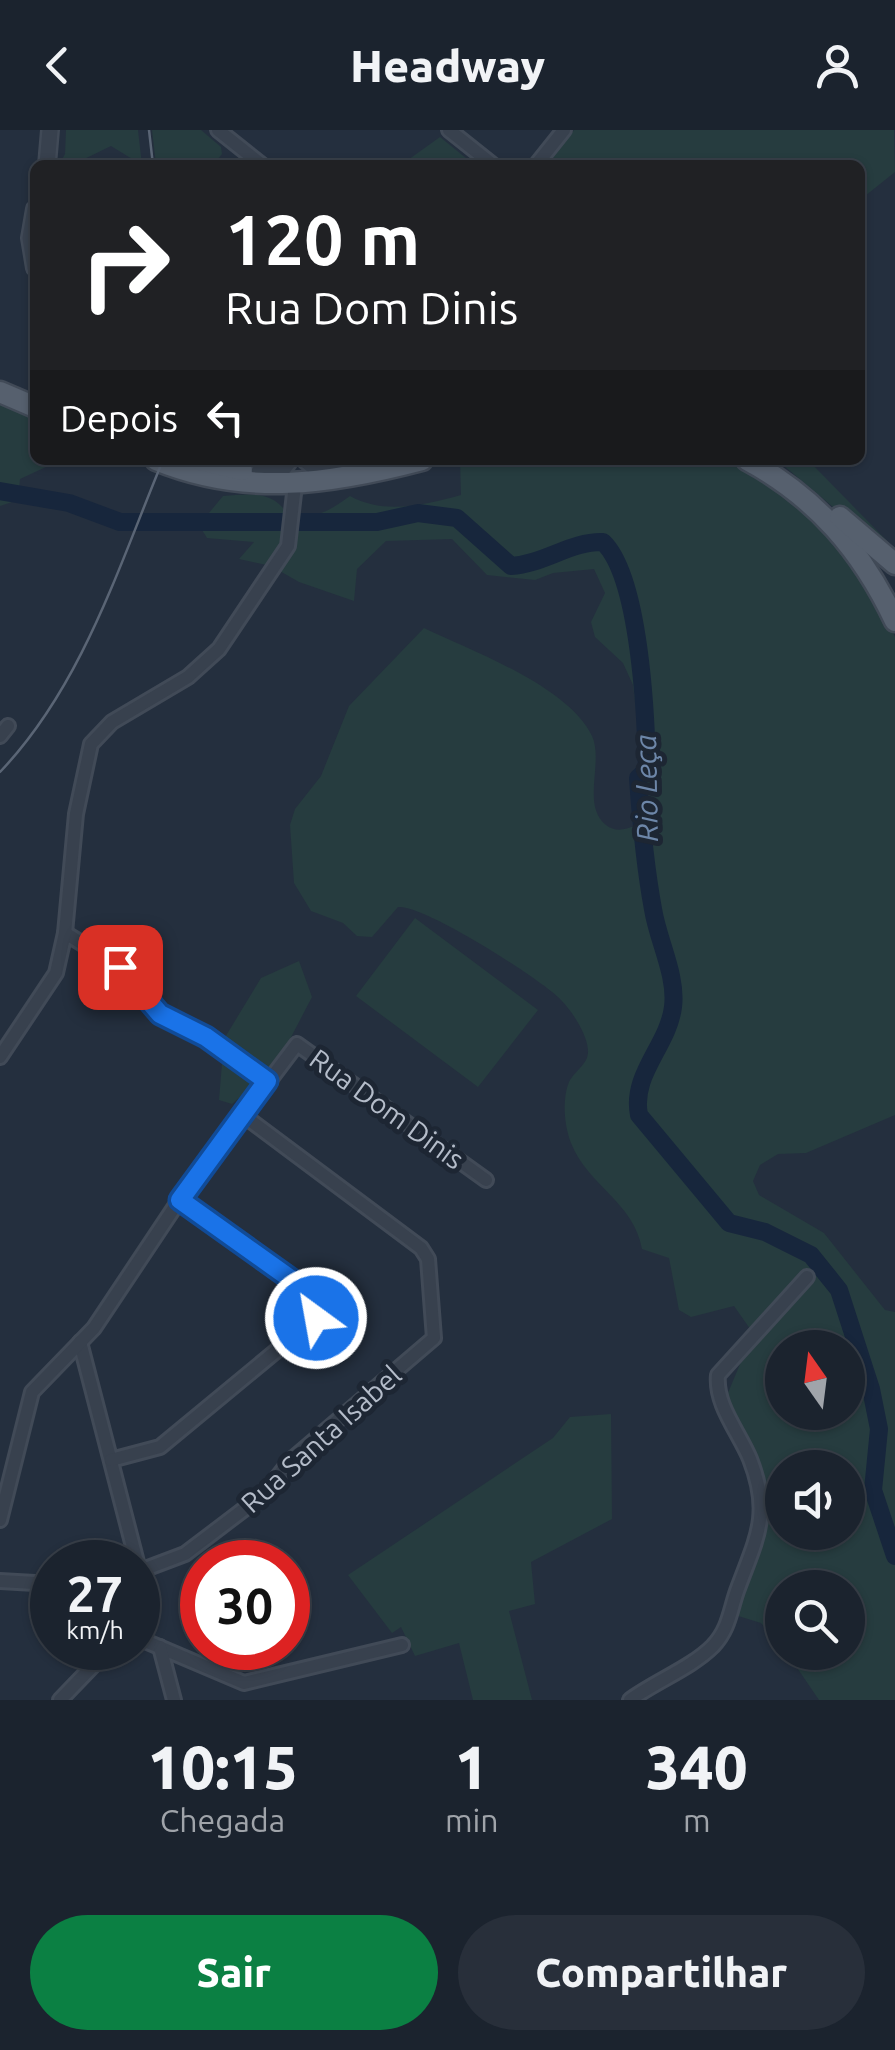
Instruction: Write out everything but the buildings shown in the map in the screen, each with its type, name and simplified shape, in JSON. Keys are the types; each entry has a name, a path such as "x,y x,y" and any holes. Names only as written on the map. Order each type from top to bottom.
{"main road":[{"path":"0,379 30,391"},
{"path":"0,392 30,406"},
{"path":"173,465 226,481 294,494 401,465"},
{"path":"224,465 299,476 368,465"},
{"path":"755,465 794,490 842,534 870,572 895,621"},
{"path":"772,465 811,492 895,564"}],"street":[{"path":"47,160 50,130"},
{"path":"218,130 256,160"},
{"path":"448,130 487,160"},
{"path":"540,160 564,130"},
{"path":"258,472 283,469 286,465"},
{"path":"312,465 347,470"},
{"path":"0,1058 56,974 65,933 76,814 91,744 112,722 188,677 220,649 283,555 291,534 294,494"},
{"path":"65,933 120,967 160,1014 206,1037 267,1081"},
{"name":"Rua Dom Dinis","path":"0,1520 32,1392 80,1342 296,1044 486,1180"},
{"name":"Rua Santa Isabel","path":"160,1560 184,1554 264,1494 290,1461 434,1338 428,1259 420,1248 242,1116"},
{"path":"111,1460 160,1447 316,1318 316,1297 180,1200"},
{"path":"630,1700 712,1646 728,1627 736,1592 758,1542 763,1510 750,1460 720,1400 718,1375 808,1277"},
{"path":"80,1342 132,1540"},
{"path":"0,1582 30,1583"},
{"path":"160,1648 244,1683 402,1645"},
{"path":"160,1648 174,1700"},
{"path":"60,1700 89,1670"}],"green space":[{"path":"66,130 138,130 141,160 134,160 111,146 82,160 62,160"},
{"path":"152,130 201,130 221,147 217,160 155,160"},
{"path":"574,130 894,130 895,172 865,196 865,160 551,160"},
{"path":"440,137 468,160 408,160"},
{"path":"0,404 30,417 30,465 50,465 20,479 18,500 0,506"},
{"path":"460,465 737,465 769,482 829,532 881,606 895,637 895,1115 806,1153 778,1154 760,1165 753,1181 759,1195 824,1233 885,1310 895,1312 895,1700 819,1700 799,1670 865,1670 865,1570 765,1570 765,1628 735,1615 765,1499 725,1400 753,1333 734,1306 691,1317 679,1310 669,1258 642,1249 621,1206 579,1158 567,1128 565,1096 588,1050 573,1014 527,974 431,917 398,907 372,937 357,936 343,923 311,911 294,883 290,825 295,809 321,776 349,706 424,628 517,672 562,701 592,736 596,758 594,795 599,816 617,830 649,818 633,685 623,663 595,637 591,622 605,593 594,569 553,573 535,580 487,575 452,539 386,541 357,569 354,601 299,582 271,566 239,559 254,542 207,538 199,525 223,496 259,495 274,500 287,513 306,516 328,510 350,496 391,507 461,495"},
{"path":"783,465 813,465 895,549 895,559"},
{"path":"415,918 538,1010 478,1087 356,996"},
{"path":"299,961 312,997 276,1066 232,1104 219,1100 224,1039 261,978"},
{"path":"611,1414 612,1519 531,1562 535,1604 509,1611 532,1700 473,1700 459,1643 415,1656 401,1627 392,1633 348,1575 553,1438 570,1417"}],"waterway":[{"name":"Rio Leça","path":"0,491 69,503 120,522 377,522 418,513 457,518 511,566 603,542 615,560 633,616 645,717 647,770 638,778 642,827 655,921 673,995 670,1021 640,1086 639,1115 729,1223 765,1232 811,1255 839,1290 871,1389 879,1429 873,1490 895,1556"}],"tram line":[{"path":"149,130 152,160"},
{"path":"0,772 29,738 76,664 161,465"}],"route":[{"path":"120,967 160,1014 206,1037 267,1081 180,1200 316,1297 316,1318"}]}
